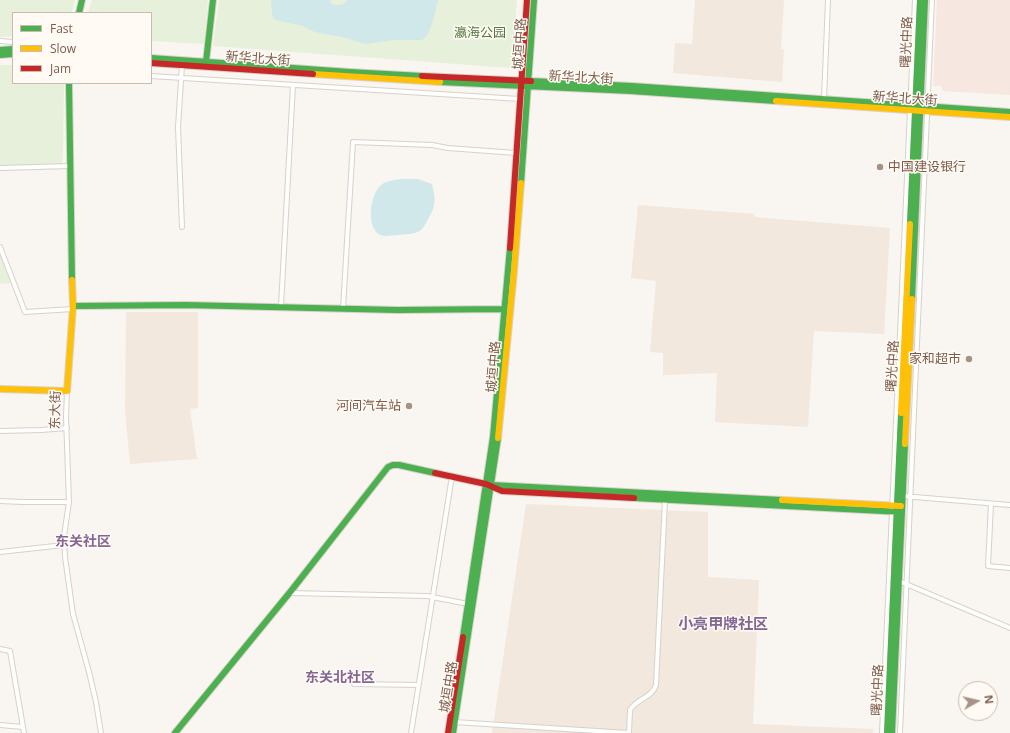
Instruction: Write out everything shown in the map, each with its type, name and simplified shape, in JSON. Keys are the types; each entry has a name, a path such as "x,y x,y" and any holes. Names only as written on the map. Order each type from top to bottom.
{"main road":[{"path":"79,12 82,0"},
{"path":"206,62 213,0"},
{"name":"城垣中路","path":"448,733 468,604 498,438 504,376 524,83 527,0"},
{"name":"城垣中路","path":"453,733 489,484 520,99 524,83 534,0"},
{"name":"曙光中路","path":"892,733 899,581 897,509 903,496 918,108 920,0"},
{"name":"曙光中路","path":"887,733 897,509 925,0"},
{"path":"0,50 12,49"},
{"path":"0,55 12,54"},
{"name":"新华北大街","path":"152,58 632,91 1010,112"},
{"name":"新华北大街","path":"152,63 350,77 632,86 824,99 1010,117"},
{"name":"东大街","path":"67,391 73,308 69,84"},
{"path":"73,308 281,306 397,310 504,309"},
{"path":"0,389 67,391"},
{"path":"176,733 290,593 388,467 393,465 489,484 897,509"},
{"path":"489,484 502,491 512,492 664,500 897,509"}],"street":[{"path":"824,99 828,0"},
{"path":"900,733 910,496 918,108 915,0"},
{"path":"918,108 932,0"},
{"path":"0,41 12,42"},
{"path":"182,65 178,127 182,227"},
{"path":"152,76 520,99"},
{"path":"281,306 293,85"},
{"path":"343,308 353,142 432,145 448,148 516,153"},
{"path":"0,168 70,166"},
{"path":"0,247 25,312 73,308"},
{"name":"东大街","path":"67,391 66,428 69,502 64,545 73,614 96,702 101,733"},
{"path":"0,430 41,430 66,428"},
{"path":"411,733 452,476"},
{"path":"903,496 1010,505"},
{"path":"454,722 629,733 630,710 634,704 652,692 656,685 664,500"},
{"path":"0,501 69,502"},
{"path":"990,504 988,566 1010,568"},
{"path":"882,733 897,509"},
{"path":"0,552 64,545"},
{"path":"899,581 1010,628"},
{"path":"290,593 432,597 468,604"},
{"path":"0,649 10,651 24,733"},
{"path":"354,684 418,685"},
{"path":"0,725 23,727"}],"shaded area":[{"path":"695,0 784,0 781,49 784,50 782,82 673,73 675,43 692,44"},
{"path":"937,0 1010,0 1010,95 943,91 941,86 933,86"},
{"path":"638,205 754,214 754,217 890,228 884,334 814,331 808,427 715,422 717,373 663,375 663,353 650,352 656,281 631,278"},
{"path":"126,312 198,312 198,408 190,409 197,459 130,464 125,411"},
{"path":"526,504 708,512 708,577 759,580 753,724 874,729 873,733 492,733"}],"green space":[{"path":"0,0 75,0 72,12 12,12 12,36 0,37"},
{"path":"92,0 208,0 204,44 152,41 152,12 88,12"},
{"name":"瀛海公园","path":"219,0 517,0 511,68 213,46"},
{"path":"0,65 12,65 12,84 64,84 62,163 56,165 0,166"},
{"path":"0,254 11,283 0,284"}],"water":[{"path":"271,0 330,0 331,4 338,5 347,0 438,0 431,28 422,40 394,40 365,44 346,38 315,32 303,26 275,20 272,14"},
{"path":"418,179 432,184 435,199 434,207 420,231 411,234 389,236 380,235 373,226 371,219 373,198 381,185 389,181"}],"traffic: fast":[{"path":"79,12 82,0"},
{"path":"206,62 213,0"},
{"path":"521,183 534,0"},
{"path":"910,224 920,0"},
{"path":"912,299 925,0"},
{"path":"0,50 12,49"},
{"path":"0,55 12,54"},
{"path":"152,58 422,76"},
{"path":"531,81 632,86 1010,112"},
{"path":"440,82 631,91 776,101"},
{"path":"69,84 72,280"},
{"path":"463,637 493,437 510,248"},
{"path":"73,306 186,305 397,310 504,309"},
{"path":"887,733 901,413"},
{"path":"453,733 498,438"},
{"path":"892,733 905,444"},
{"path":"175,733 291,591 388,467 399,465 435,473"},
{"path":"491,485 782,500"},
{"path":"634,498 902,512"}],"traffic: slow":[{"path":"313,74 440,82"},
{"path":"776,101 1010,117"},
{"path":"498,438 521,183"},
{"path":"901,413 910,224"},
{"path":"0,389 67,391 73,306 72,280"},
{"path":"905,444 912,299"},
{"path":"782,500 901,506"}],"traffic: jam":[{"path":"510,248 527,0"},
{"path":"152,63 313,74"},
{"path":"422,76 531,81"},
{"path":"435,473 486,484 502,491 634,498"},
{"path":"448,733 463,637"}],"place":[{"name":"中国建设银行","path":"880,167"},
{"name":"家和超市","path":"969,359"},
{"name":"河间汽车站","path":"409,406"}],"district":[{"name":"东关社区","path":"83,542"},
{"name":"小亮甲牌社区","path":"723,625"},
{"name":"东关北社区","path":"340,678"}]}
